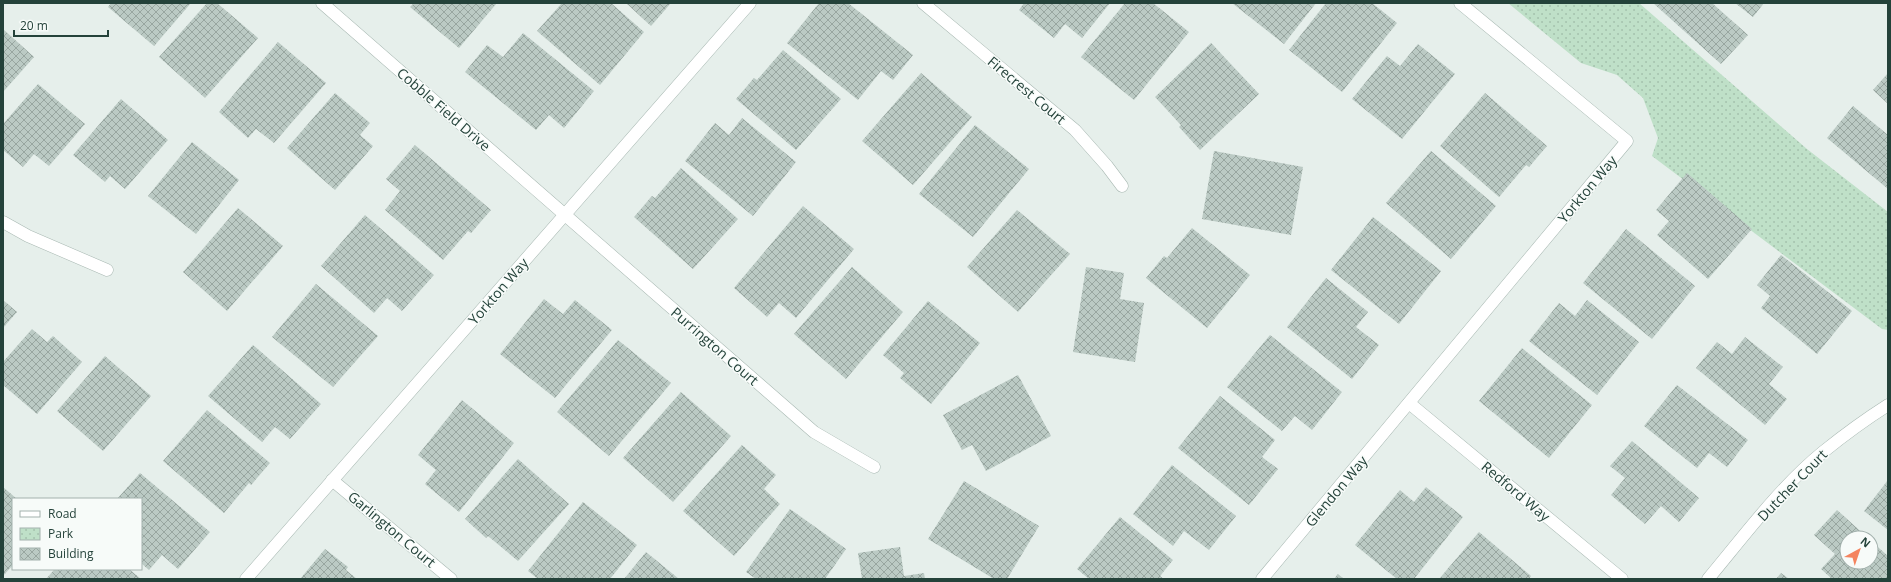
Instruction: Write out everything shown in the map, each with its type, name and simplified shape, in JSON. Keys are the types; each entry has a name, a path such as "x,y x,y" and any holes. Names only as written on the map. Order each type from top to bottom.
{"street":[{"name":"Cobble Field Drive","path":"322,3 564,215"},
{"name":"Yorkton Way","path":"246,579 750,3"},
{"name":"Firecrest Court","path":"923,3 1075,130 1107,166 1122,186"},
{"name":"Yorkton Way","path":"1409,402 1627,141 1460,3"},
{"name":"Purrington Court","path":"564,215 814,432 874,467"},
{"path":"3,222 28,236 107,270"},
{"name":"Glendon Way","path":"1262,579 1409,402"},
{"name":"Redford Way","path":"1409,402 1622,579"},
{"name":"Dutcher Court","path":"1708,579 1771,503 1822,452 1888,405"},
{"name":"Garlington Court","path":"332,480 451,579"}],"green space":[{"path":"1508,3 1639,3 1807,149 1888,212 1888,330 1882,329 1652,156 1658,138 1643,98 1617,75 1581,63"}],"building":[{"path":"111,3 191,3 154,46 108,7"},
{"path":"207,3 217,3 258,38 205,98 159,57"},
{"path":"414,3 497,3 459,48 410,7"},
{"path":"562,3 611,3 644,32 600,85 537,31"},
{"path":"626,3 671,3 651,26"},
{"path":"819,3 848,3 913,55 893,80 881,71 858,100 787,43"},
{"path":"1024,3 1110,3 1082,38 1065,24 1054,38 1019,10"},
{"path":"1125,3 1153,3 1189,32 1134,100 1081,57"},
{"path":"1232,3 1316,3 1284,44"},
{"path":"1326,3 1372,3 1397,23 1342,92 1289,50"},
{"path":"1653,3 1712,3 1748,35 1721,64"},
{"path":"1735,3 1764,3 1753,17"},
{"path":"3,29 34,57 3,92"},
{"path":"523,33 594,91 564,128 549,115 536,130 465,72 487,45 503,57"},
{"path":"278,42 326,83 274,143 256,129 248,138 219,112"},
{"path":"1211,43 1259,94 1200,150 1179,127 1181,125 1155,97"},
{"path":"1418,44 1455,74 1402,139 1352,99 1387,56 1400,66"},
{"path":"783,50 841,99 796,150 736,99 754,78 757,80"},
{"path":"921,73 972,117 913,185 862,141"},
{"path":"1888,73 1888,104 1873,90"},
{"path":"38,84 85,124 49,166 34,154 23,167 3,150 3,124"},
{"path":"335,93 370,123 360,135 373,146 335,190 287,148"},
{"path":"1485,93 1547,146 1529,167 1526,165 1499,197 1440,146"},
{"path":"121,99 168,140 125,189 110,176 105,182 73,155"},
{"path":"1853,106 1888,135 1888,189 1827,138"},
{"path":"742,118 796,162 753,216 685,161 715,123 729,135"},
{"path":"975,125 1029,169 973,237 919,194"},
{"path":"192,142 239,180 196,234 148,196"},
{"path":"415,145 491,210 471,233 468,231 443,260 385,210 400,191 386,179"},
{"path":"1214,151 1303,167 1291,235 1202,219"},
{"path":"1431,151 1496,206 1451,259 1386,203"},
{"path":"681,168 738,219 693,269 634,217 652,196 655,198"},
{"path":"1687,173 1752,229 1708,279 1657,235 1669,221 1656,210"},
{"path":"803,206 854,249 796,318 779,303 767,317 734,288"},
{"path":"238,208 283,246 227,311 183,272"},
{"path":"1017,210 1070,254 1018,312 967,267"},
{"path":"365,215 434,275 402,311 387,298 374,313 321,266"},
{"path":"1373,217 1441,271 1399,324 1331,270"},
{"path":"1192,228 1250,275 1207,328 1146,278 1164,256 1167,258"},
{"path":"1626,229 1695,286 1652,339 1583,283"},
{"path":"1781,255 1852,311 1817,354 1761,308 1770,296 1757,285"},
{"path":"852,267 903,312 846,379 794,334"},
{"path":"1086,267 1124,273 1120,299 1144,303 1135,362 1073,352"},
{"path":"1326,278 1368,312 1356,327 1379,345 1352,379 1287,327"},
{"path":"316,284 378,336 333,387 272,337"},
{"path":"544,299 563,314 575,300 612,330 555,398 500,354"},
{"path":"3,300 17,312 3,328"},
{"path":"1587,300 1639,342 1597,395 1529,341 1559,303 1575,316"},
{"path":"928,301 980,343 931,404 900,378 904,373 883,355"},
{"path":"32,329 47,342 53,336 82,362 37,414 3,385 3,362"},
{"path":"1270,335 1342,392 1312,430 1295,416 1282,431 1227,387"},
{"path":"1745,337 1783,367 1769,384 1787,399 1765,425 1696,368 1717,342 1732,354"},
{"path":"618,340 671,383 609,456 557,412"},
{"path":"253,345 321,404 290,439 275,427 262,442 208,396"},
{"path":"1522,348 1592,405 1549,458 1479,401"},
{"path":"105,356 151,396 103,451 57,411"},
{"path":"1018,375 1051,436 986,471 972,445 962,450 943,415"},
{"path":"1677,385 1748,440 1727,467 1709,453 1697,468 1644,426"},
{"path":"681,392 731,436 673,502 623,458"},
{"path":"1220,396 1275,440 1262,457 1278,469 1249,505 1178,448"},
{"path":"462,400 514,443 459,512 425,484 436,470 418,455"},
{"path":"207,410 270,463 251,485 249,483 224,513 163,461"},
{"path":"1632,441 1699,498 1679,522 1661,506 1645,524 1611,495 1625,478 1610,466"},
{"path":"742,445 776,475 764,489 780,504 734,556 683,511"},
{"path":"518,459 569,504 518,561 488,536 486,538 465,519"},
{"path":"1172,465 1236,516 1209,550 1184,531 1173,546 1133,514"},
{"path":"140,473 210,532 178,569 162,555 149,570 142,564 142,498 118,498"},
{"path":"1888,480 1888,530 1864,511"},
{"path":"964,481 1039,526 1007,579 994,579 928,539"},
{"path":"3,487 16,498 12,498 12,566 3,576"},
{"path":"1426,487 1463,517 1414,579 1397,579 1355,545 1400,490 1414,502"},
{"path":"583,502 637,545 610,579 538,579 528,571"},
{"path":"790,509 846,549 825,579 756,579 746,572"},
{"path":"1837,510 1859,530 1839,530 1839,570 1879,570 1879,548 1888,556 1888,579 1832,579 1821,569 1835,554 1814,535"},
{"path":"1120,517 1173,560 1160,576 1164,579 1089,579 1077,569"},
{"path":"1479,532 1531,576 1529,579 1439,579"},
{"path":"900,547 904,576 924,573 925,579 862,579 858,553"},
{"path":"325,549 348,567 346,570 357,579 300,579"},
{"path":"646,552 679,579 624,579"},
{"path":"54,570 130,570 141,579 46,579"},
{"path":"1781,573 1789,579 1776,579"},
{"path":"1338,574 1344,579 1334,579"}]}
